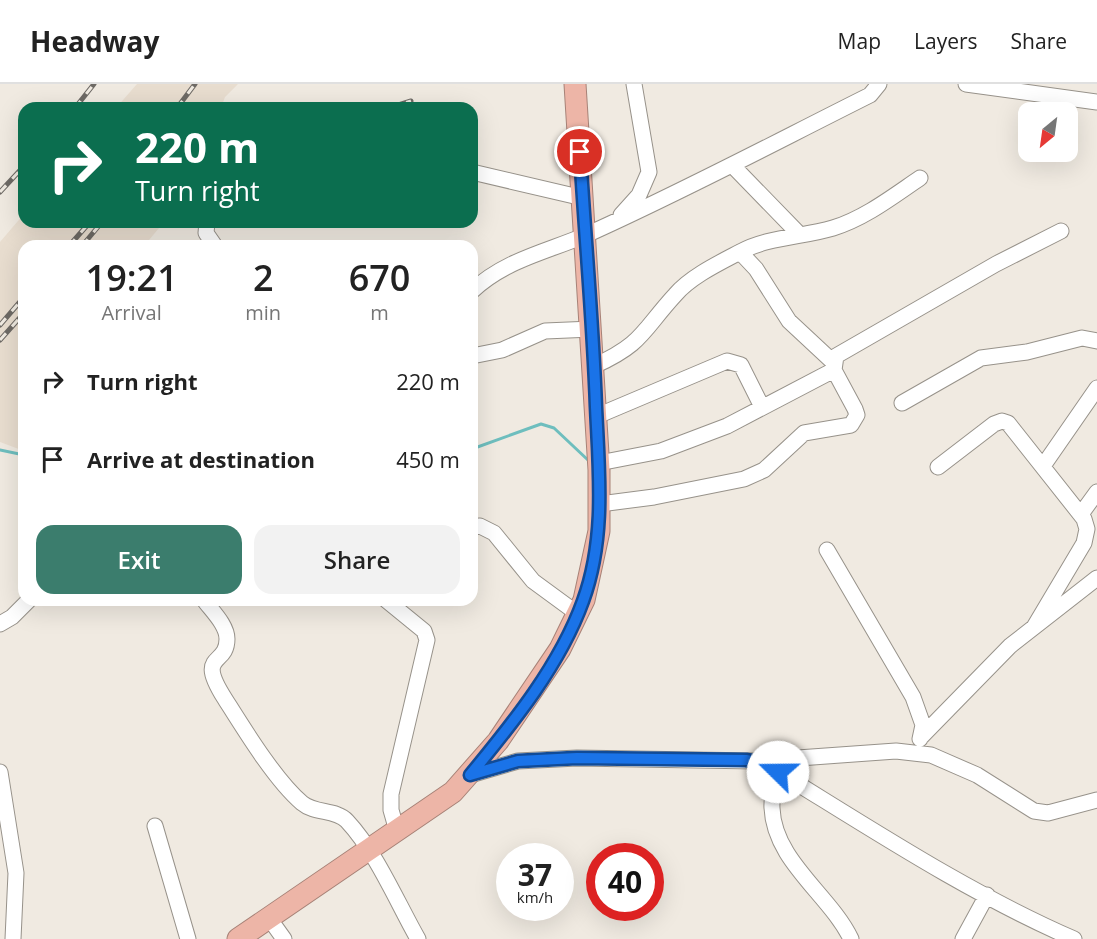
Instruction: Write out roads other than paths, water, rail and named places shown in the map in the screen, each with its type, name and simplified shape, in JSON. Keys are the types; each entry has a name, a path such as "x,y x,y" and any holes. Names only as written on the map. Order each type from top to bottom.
{"highway":[{"path":"237,939 453,792 470,775 523,708 560,649 578,614 595,557 600,504 592,329 575,84"}],"street":[{"path":"617,220 639,195 649,172 634,84"},
{"path":"478,286 496,271 585,235 732,165 870,95 879,84"},
{"path":"966,84 1097,102"},
{"path":"732,165 800,235"},
{"path":"478,173 583,198"},
{"path":"594,366 630,348 683,287 741,252 765,243 856,219 920,178"},
{"path":"599,463 661,451 727,426 833,366 841,351 1061,231"},
{"path":"600,504 654,497 744,479 764,470 804,433 851,426 856,415 855,409 833,366 789,321 756,269 741,252"},
{"path":"478,355 502,350 545,331 592,329"},
{"path":"902,403 981,358 1028,352 1082,338 1097,341"},
{"path":"597,416 727,361 741,365 762,407"},
{"path":"1043,466 1097,388"},
{"path":"938,467 994,424 1002,421 1012,427 1081,514 1087,525 1084,543 1034,627"},
{"path":"1081,514 1097,492"},
{"path":"478,526 494,533 533,581 578,614"},
{"path":"827,550 913,696 923,724 916,753"},
{"path":"921,737 1010,646 1097,578"},
{"path":"0,624 12,617 23,606"},
{"path":"208,606 219,620 227,637 225,649 213,661 211,669 225,698 274,769 302,804 311,809 340,815 350,823 418,939"},
{"path":"393,606 424,631 427,640 391,794 391,810 397,831"},
{"path":"470,775 518,761 577,758 755,761 832,754 916,753 931,755 961,767 1034,811 1048,813 1097,800"},
{"path":"755,761 778,772 894,844 1074,939"},
{"path":"0,772 15,873 13,939"},
{"path":"778,772 772,805 778,835 791,859 851,939"},
{"path":"155,826 188,939"},
{"path":"963,939 987,895"},
{"path":"269,918 284,939"}],"waterway":[{"path":"478,447 541,424 554,428 589,461"},
{"path":"0,450 18,454"}],"railway":[{"path":"80,102 94,84"},
{"path":"182,102 195,84"},
{"path":"0,192 18,172"},
{"path":"74,240 85,228"},
{"path":"87,240 97,228"},
{"path":"0,325 18,304"},
{"path":"0,340 18,320"}]}
